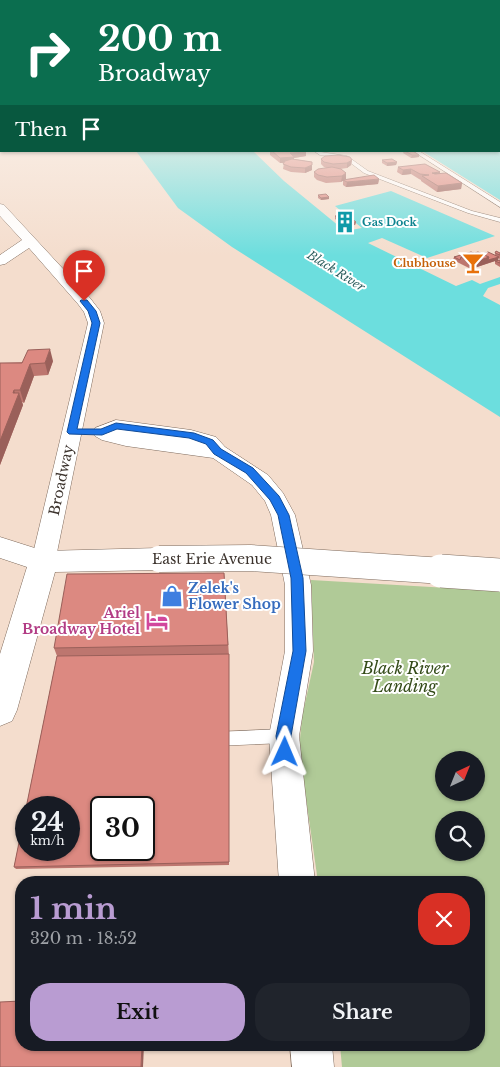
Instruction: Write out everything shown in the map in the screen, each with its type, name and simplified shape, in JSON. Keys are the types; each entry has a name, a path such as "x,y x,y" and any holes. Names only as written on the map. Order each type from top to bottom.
{"main road":[{"path":"0,547 43,562"},
{"name":"East Erie Avenue","path":"43,562 250,558 311,560 500,575"},
{"name":"Broadway","path":"0,710 43,562"}],"street":[{"name":"Broadway","path":"0,208 84,301 92,311 96,323 43,562"},
{"path":"0,261 30,240"},
{"path":"72,432 102,432 116,426 191,436 209,442 218,452 249,471 266,486 279,506 287,525 298,585 300,651 284,736 296,876"},
{"path":"312,1051 313,1067"}],"lane":[{"path":"343,157 366,172 470,212 500,220"},
{"path":"425,157 500,205"},
{"path":"202,740 284,736"}],"green space":[{"name":"Black River Landing","path":"311,580 500,591 500,1067 342,1067 341,1051 485,1051 485,876 317,876 299,750 302,717 314,662"}],"water":[{"name":"Black River","path":"140,157 259,157 284,181 345,231 362,228 335,206 391,191 495,236 427,258 382,238 368,243 456,286 472,280 480,284 500,277 500,284 488,288 483,296 500,305 500,417 232,247 178,208"},
{"path":"431,157 500,157 500,200"}],"building":[{"path":"324,157 349,157 352,160 347,163 333,164 324,162 321,159"},
{"path":"292,159 312,162 312,165 305,168 291,167 283,164 285,161"},
{"path":"392,159 397,162 387,163 382,160"},
{"path":"425,164 440,172 432,173 446,173 462,183 438,186 422,176 429,175 420,174 411,169 403,170 398,167"},
{"path":"332,167 341,169 346,173 342,176 327,177 314,172 318,169"},
{"path":"374,175 379,179 347,182 343,180"},
{"path":"326,194 329,197 321,198 318,195"},
{"path":"346,214 356,222 345,224 335,216"},
{"path":"471,252 474,253 461,257 460,260 454,257"},
{"path":"478,252 489,257 472,263 461,257"},
{"path":"488,252 499,257 488,260 489,257 482,254"},
{"path":"50,349 45,363 30,364 20,390 14,390 13,393 19,393 0,441 0,363 22,363 28,350"},
{"path":"224,573 228,645 54,648 67,574"},
{"path":"229,654 229,862 14,867 15,861 80,861 80,796 28,796 57,656"},
{"path":"15,1001 15,1051 142,1051 141,1067 0,1067 0,1002"}],"place":[{"name":"Gas Dock","path":"345,222"},
{"name":"Clubhouse","path":"473,263"},
{"name":"Zelek's Flower Shop","path":"172,596"},
{"name":"Ariel Broadway Hotel","path":"157,621"}],"route":[{"path":"84,301 92,311 96,323 72,432 102,432 116,426 191,436 209,442 218,452 260,480 275,498 284,515 298,585 300,651 284,736 285,752"}]}
